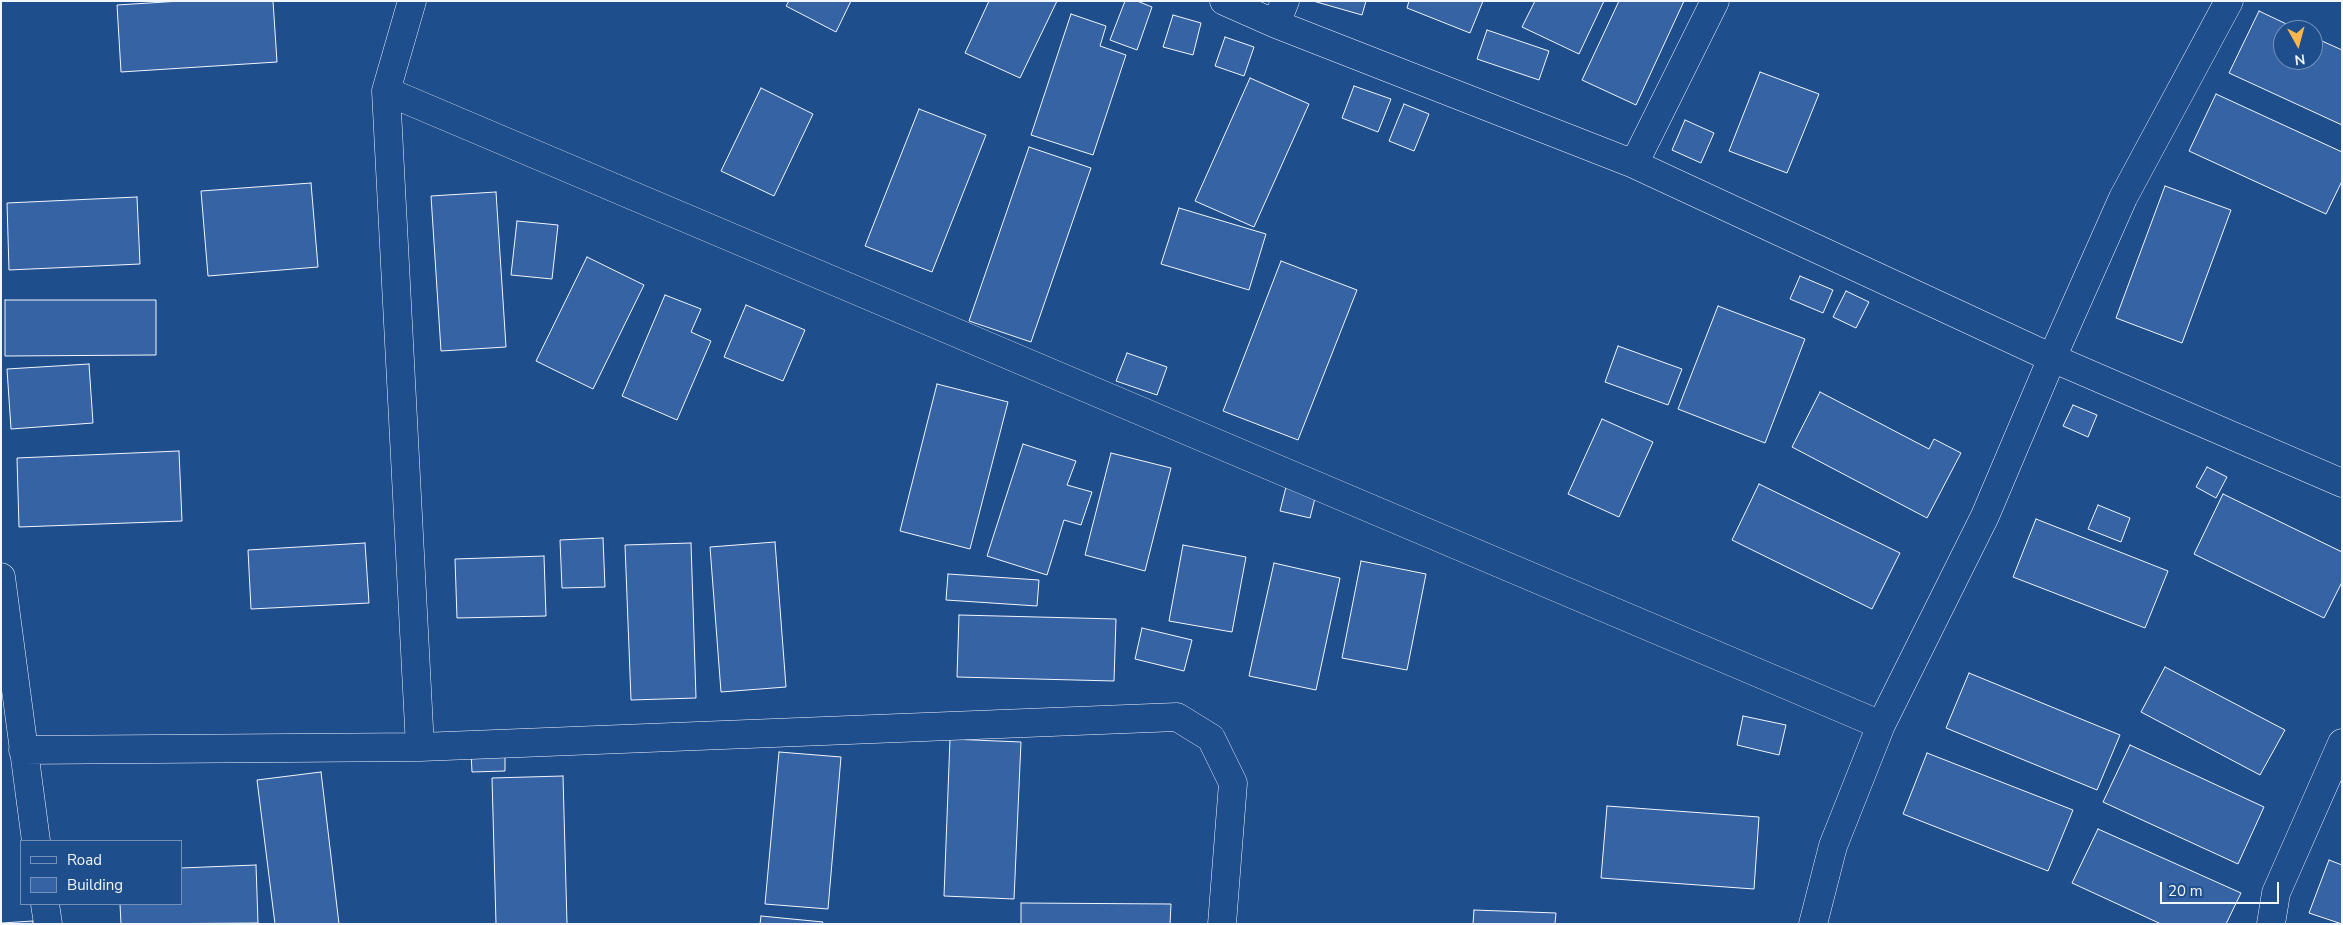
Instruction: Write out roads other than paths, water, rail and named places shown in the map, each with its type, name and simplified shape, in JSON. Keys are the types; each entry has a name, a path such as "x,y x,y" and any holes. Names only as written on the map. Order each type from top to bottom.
{"street":[{"path":"412,1 386,91 420,747"},
{"path":"1224,1 1281,13 1634,164 2052,358 2342,483"},
{"path":"1634,164 1715,1"},
{"path":"1813,924 1833,846 1881,725 1985,516 2123,198 2229,1"},
{"path":"386,91 1881,725"},
{"path":"1,577 36,840"},
{"path":"23,750 420,747 1177,718 1211,738 1233,783 1222,924"},
{"path":"2271,924 2276,894 2342,743"},
{"path":"45,905 48,924"}]}
